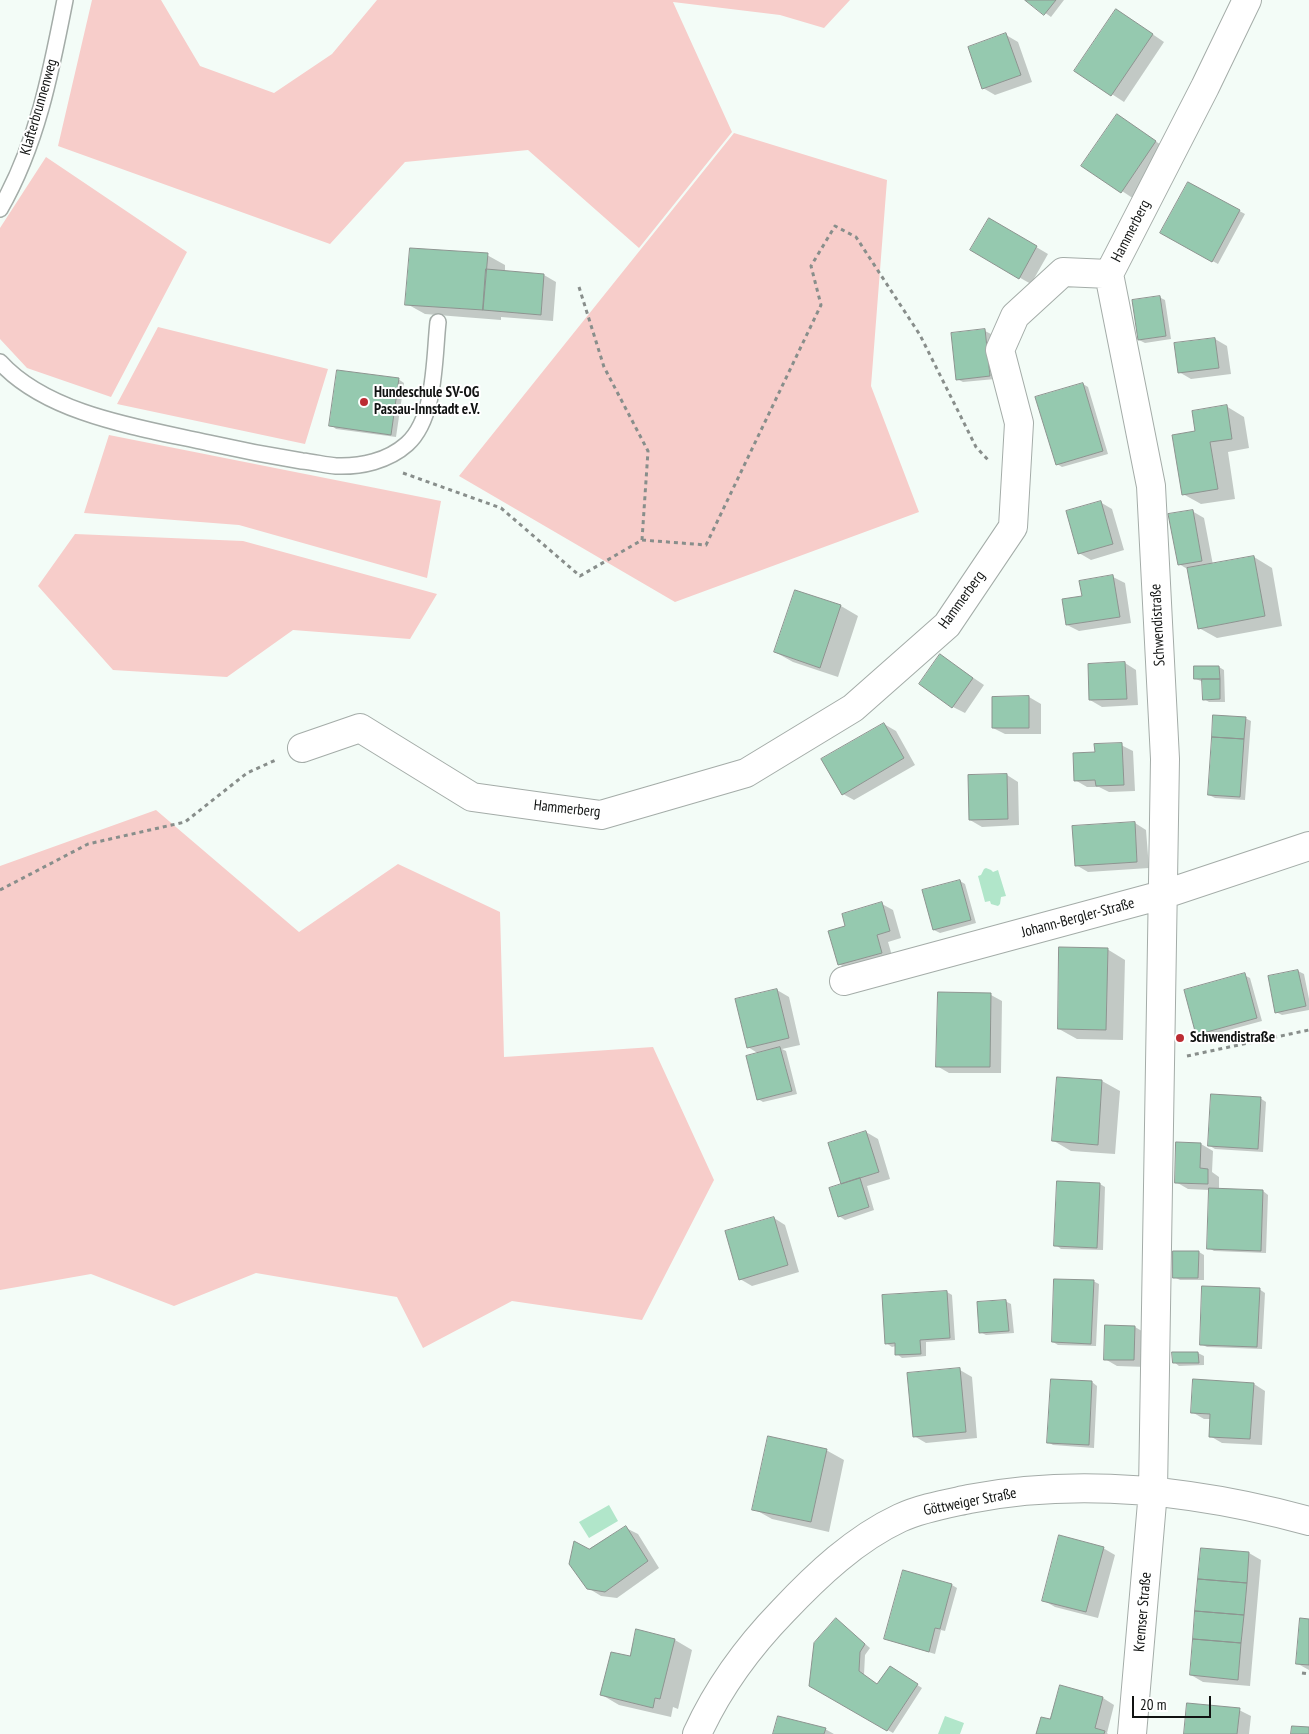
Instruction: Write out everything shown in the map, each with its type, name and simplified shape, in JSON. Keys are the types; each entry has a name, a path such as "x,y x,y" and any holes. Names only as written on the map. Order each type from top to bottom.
{"street":[{"name":"Hammerberg","path":"302,748 360,728 472,797 601,815 746,774 853,708 947,625 1013,527 1019,423 1000,350 1015,316 1063,272 1109,274 1205,87 1247,0"},
{"name":"Schwendistraße","path":"1109,274 1151,486 1166,759 1159,1062 1153,1491"},
{"name":"Johann-Bergler-Straße","path":"844,981 1162,895 1309,846"},
{"name":"Göttweiger Straße","path":"697,1734 729,1676 763,1632 798,1594 826,1567 865,1538 901,1518 936,1506 988,1495 1029,1490 1118,1489 1153,1491 1202,1498 1284,1514 1309,1521"},
{"name":"Kremser Straße","path":"1132,1734 1153,1491"}],"lane":[{"name":"Klafterbrunnenweg","path":"0,209 8,196 30,146 48,78 65,0"},
{"path":"0,362 10,374 43,395 86,414 255,454 336,466 365,463 390,457 408,443 421,426 431,395 438,322"}],"path":[{"path":"390,457 403,473 501,508 580,576 642,540 706,545 821,304 810,266 835,226 856,236 920,335 976,447 1015,492"},
{"path":"579,287 604,368 648,451 642,540"},
{"path":"0,890 88,844 185,822 247,773 302,748"},
{"path":"1159,1062 1309,1030"},
{"path":"1302,1674 1309,1674"}],"shaded area":[{"path":"92,0 161,0 200,66 274,93 332,54 377,0 850,0 824,28 780,15 673,2 732,132 639,248 528,150 405,162 330,244 58,146"},
{"path":"734,133 887,180 871,386 919,512 675,602 459,476"},
{"path":"46,157 187,252 111,397 27,368 0,339 0,228"},
{"path":"158,327 328,369 305,444 117,404"},
{"path":"109,435 441,501 427,578 239,525 84,513"},
{"path":"75,534 243,541 437,594 410,639 293,630 227,677 113,670 38,586"},
{"path":"156,810 299,932 398,864 500,912 504,1057 653,1047 714,1180 642,1320 512,1301 423,1348 397,1297 256,1273 174,1306 91,1274 0,1290 0,866"},
{"path":"986,868 993,872 998,870 1006,896 1001,897 998,906 991,904 990,901 985,902 978,876"},
{"path":"609,1505 618,1521 589,1538 579,1522"},
{"path":"945,1716 964,1723 960,1734 938,1734"}],"building":[{"path":"1025,0 1056,0 1044,15"},
{"path":"1116,9 1153,34 1111,96 1074,71"},
{"path":"1006,33 1021,75 982,89 968,47"},
{"path":"1117,114 1156,141 1121,193 1081,166"},
{"path":"1188,182 1240,210 1212,262 1160,233"},
{"path":"989,218 1037,246 1019,279 970,250"},
{"path":"410,248 488,253 483,310 405,305"},
{"path":"486,269 544,274 541,315 483,310"},
{"path":"1160,296 1166,336 1138,340 1132,300"},
{"path":"985,329 990,376 956,380 951,333"},
{"path":"1215,338 1219,368 1178,373 1174,343"},
{"name":"Hundeschule SV-OG Passau-Innstadt e.V.","path":"337,370 399,378 391,435 329,426"},
{"path":"1083,383 1103,451 1056,465 1035,397"},
{"path":"1227,405 1232,439 1210,442 1218,489 1182,495 1172,435 1195,431 1192,411"},
{"path":"1101,501 1113,544 1078,554 1066,511"},
{"path":"1193,510 1202,561 1178,565 1168,514"},
{"path":"1254,556 1265,616 1198,629 1187,568"},
{"path":"1113,575 1120,617 1066,625 1062,599 1082,596 1079,581"},
{"path":"795,590 841,605 820,668 774,652"},
{"path":"940,654 973,678 952,708 919,684"},
{"path":"1125,662 1127,699 1089,700 1088,664"},
{"path":"1194,666 1219,666 1220,679 1194,679"},
{"path":"1202,679 1220,679 1220,699 1203,700"},
{"path":"1029,696 1029,728 992,728 992,697"},
{"path":"1213,715 1246,717 1244,739 1212,737"},
{"path":"884,723 904,758 842,795 821,759"},
{"path":"1212,737 1244,739 1240,797 1208,795"},
{"path":"1122,743 1124,785 1096,786 1095,780 1074,781 1073,753 1095,752 1094,744"},
{"path":"1007,774 1008,819 969,820 968,775"},
{"path":"1135,822 1137,862 1075,866 1072,826"},
{"path":"960,880 971,920 933,930 922,890"},
{"path":"882,902 890,931 877,935 882,953 838,965 828,931 845,926 842,914"},
{"path":"1059,947 1108,948 1106,1030 1058,1029"},
{"path":"1298,970 1306,1006 1275,1013 1268,976"},
{"path":"1245,973 1257,1018 1196,1035 1184,990"},
{"path":"777,989 789,1038 747,1048 735,999"},
{"path":"938,992 991,993 990,1067 936,1067"},
{"path":"780,1047 792,1091 757,1100 746,1056"},
{"path":"1057,1077 1102,1080 1098,1145 1052,1141"},
{"path":"1211,1094 1261,1097 1258,1149 1208,1146"},
{"path":"866,1131 879,1172 841,1184 828,1143"},
{"path":"1176,1142 1201,1143 1200,1168 1208,1169 1208,1184 1175,1183"},
{"path":"860,1178 869,1207 838,1217 829,1188"},
{"path":"1057,1181 1100,1183 1097,1248 1054,1246"},
{"path":"1209,1188 1263,1190 1261,1251 1207,1249"},
{"path":"774,1217 788,1265 739,1280 725,1231"},
{"path":"1173,1251 1199,1251 1198,1278 1173,1278"},
{"path":"1054,1279 1094,1280 1091,1344 1052,1342"},
{"path":"1202,1286 1260,1288 1257,1347 1200,1345"},
{"path":"947,1291 950,1338 920,1340 921,1354 895,1355 895,1343 885,1344 882,1295"},
{"path":"1006,1300 1009,1331 979,1333 977,1302"},
{"path":"1105,1325 1135,1326 1134,1360 1104,1360"},
{"path":"1172,1352 1198,1352 1199,1363 1173,1363"},
{"path":"960,1368 966,1432 913,1437 907,1373"},
{"path":"1051,1379 1092,1381 1089,1445 1047,1443"},
{"path":"1193,1379 1254,1383 1250,1439 1209,1437 1210,1414 1191,1413"},
{"path":"768,1436 827,1449 811,1522 752,1510"},
{"path":"626,1526 648,1561 605,1592 587,1589 569,1564 574,1541 589,1549"},
{"path":"1059,1535 1104,1547 1086,1612 1042,1601"},
{"path":"1201,1548 1249,1552 1247,1583 1198,1579"},
{"path":"903,1570 952,1584 940,1629 935,1628 929,1652 884,1639"},
{"path":"1198,1579 1247,1583 1244,1615 1195,1611"},
{"path":"1195,1611 1244,1615 1241,1643 1193,1639"},
{"path":"836,1618 865,1644 860,1652 859,1671 877,1684 890,1666 918,1684 887,1731 809,1686 814,1643"},
{"path":"1300,1618 1309,1619 1309,1665 1296,1664"},
{"path":"636,1629 675,1639 660,1699 655,1698 653,1708 600,1695 611,1652 630,1656"},
{"path":"1193,1639 1241,1643 1238,1680 1190,1675"},
{"path":"1060,1685 1103,1697 1095,1728 1105,1731 1104,1734 1036,1734 1041,1717 1050,1719"},
{"path":"1187,1703 1240,1708 1237,1734 1184,1734"},
{"path":"778,1716 826,1728 824,1734 773,1734"},
{"path":"1292,1726 1309,1727 1309,1734 1291,1734"}],"place":[{"name":"Hundeschule SV-OG Passau-Innstadt e.V.","path":"364,402"},
{"name":"Schwendistraße","path":"1180,1038"}]}
